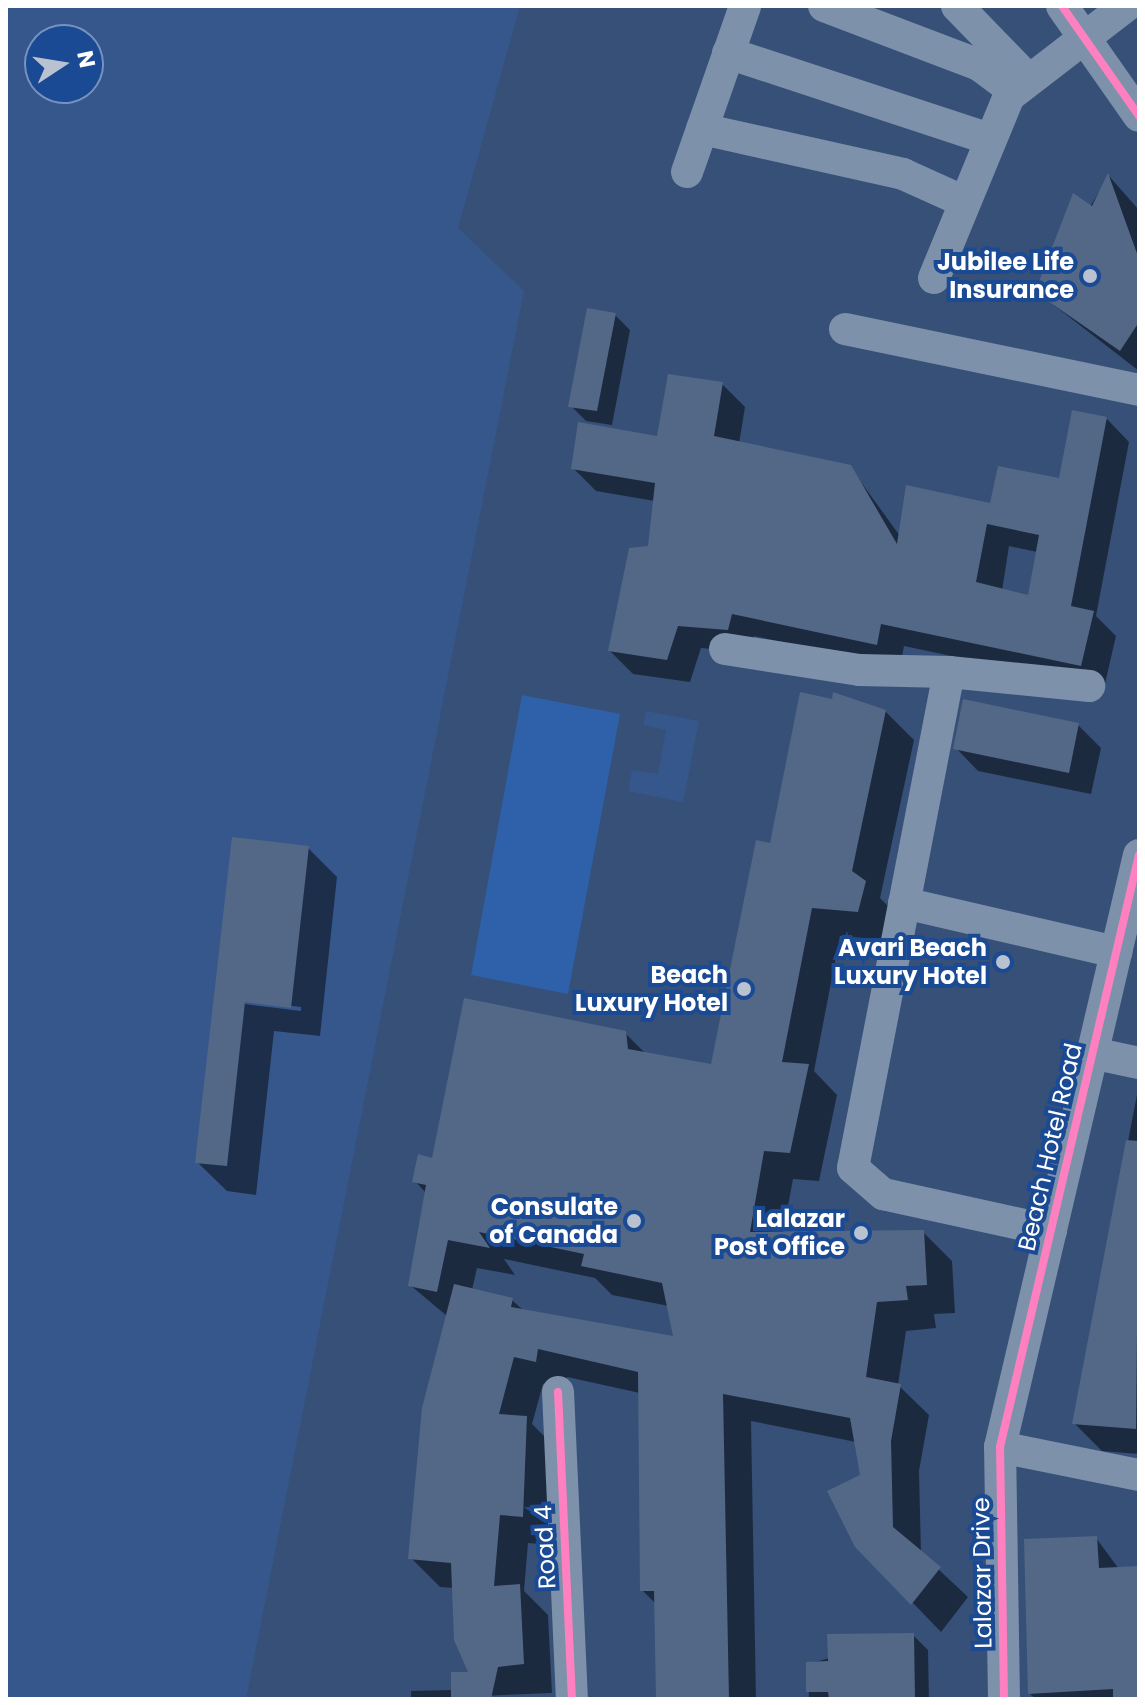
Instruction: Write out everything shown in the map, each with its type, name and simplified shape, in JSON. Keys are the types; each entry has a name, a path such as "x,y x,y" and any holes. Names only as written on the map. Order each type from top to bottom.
{"street":[{"path":"687,172 745,6"},
{"path":"824,6 979,65 1021,85"},
{"path":"957,6 1021,85"},
{"path":"1062,6 1139,116"},
{"path":"934,278 990,139 1021,85 1082,34 1126,6"},
{"path":"728,53 990,139"},
{"path":"702,129 903,174 965,202"},
{"path":"845,329 1139,390"},
{"path":"725,649 859,670 949,672 1089,686"},
{"path":"949,672 853,1168 883,1194 1051,1231"},
{"name":"Beach Hotel Road","path":"1000,1447 1139,855"},
{"path":"904,903 1116,952"},
{"path":"1092,1053 1139,1063"},
{"name":"Road 4","path":"558,1392 572,1699"},
{"path":"1000,1447 1137,1467"},
{"name":"Lalazar Drive","path":"1000,1447 1004,1699"}],"shaded area":[{"path":"6,6 520,6 458,228 524,291 246,1699 6,1699"},
{"path":"522,695 620,714 568,994 471,975"},
{"path":"646,711 699,721 683,802 628,791 632,770 658,774 666,730 643,725"}],"building":[{"name":"Jubilee Life Insurance","path":"1108,173 1139,259 1139,322 1120,351 1035,292 1073,193 1092,206"},
{"path":"587,308 616,313 597,411 568,407"},
{"path":"668,374 723,382 714,436 851,465 897,544 906,485 990,503 998,466 1059,478 1072,410 1107,417 1071,606 1094,611 1081,666 881,624 877,645 732,614 728,630 678,626 667,660 608,651 629,548 648,546 655,483 571,469 578,422 657,436","holes":["987,524 1039,535 1028,595 976,582"]},
{"path":"800,692 832,699 833,692 886,710 852,871 866,881 858,912 812,908 782,1062 809,1064 790,1153 764,1151 750,1232 924,1230 927,1285 906,1286 908,1300 877,1302 866,1377 901,1384 891,1441 893,1527 941,1567 911,1605 855,1547 827,1491 860,1475 850,1418 723,1394 729,1699 656,1699 654,1591 640,1591 638,1372 538,1349 536,1362 514,1357 499,1414 527,1416 523,1517 500,1515 494,1586 520,1584 524,1664 498,1667 491,1699 451,1699 451,1672 468,1672 454,1640 451,1563 408,1559 422,1408 454,1284 513,1298 511,1307 673,1336 662,1283 581,1266 584,1254 479,1232 490,1248 448,1240 437,1292 408,1286 426,1185 412,1182 418,1154 432,1158 464,998 626,1031 628,1049 711,1064 756,840 770,843"},
{"path":"963,699 1079,723 1069,773 953,749"},
{"path":"232,837 309,846 291,1008 245,1002 227,1166 195,1163"},
{"path":"1126,1140 1139,1141 1136,1429 1072,1424"},
{"path":"1097,1536 1099,1568 1139,1566 1139,1699 1113,1699 1113,1689 1028,1694 1024,1539"},
{"path":"914,1633 915,1699 829,1699 828,1692 806,1692 806,1662 828,1661 827,1634"}],"cycle path":[{"path":"1062,6 1139,116"},
{"path":"1004,1699 1000,1447 1139,855"},
{"path":"558,1392 572,1699"}],"place":[{"name":"Jubilee Life Insurance","path":"1090,276"},
{"name":"Avari Beach Luxury Hotel","path":"1003,962"},
{"name":"Beach Luxury Hotel","path":"744,989"},
{"name":"Consulate of Canada","path":"634,1221"},
{"name":"Lalazar Post Office","path":"861,1233"}]}
